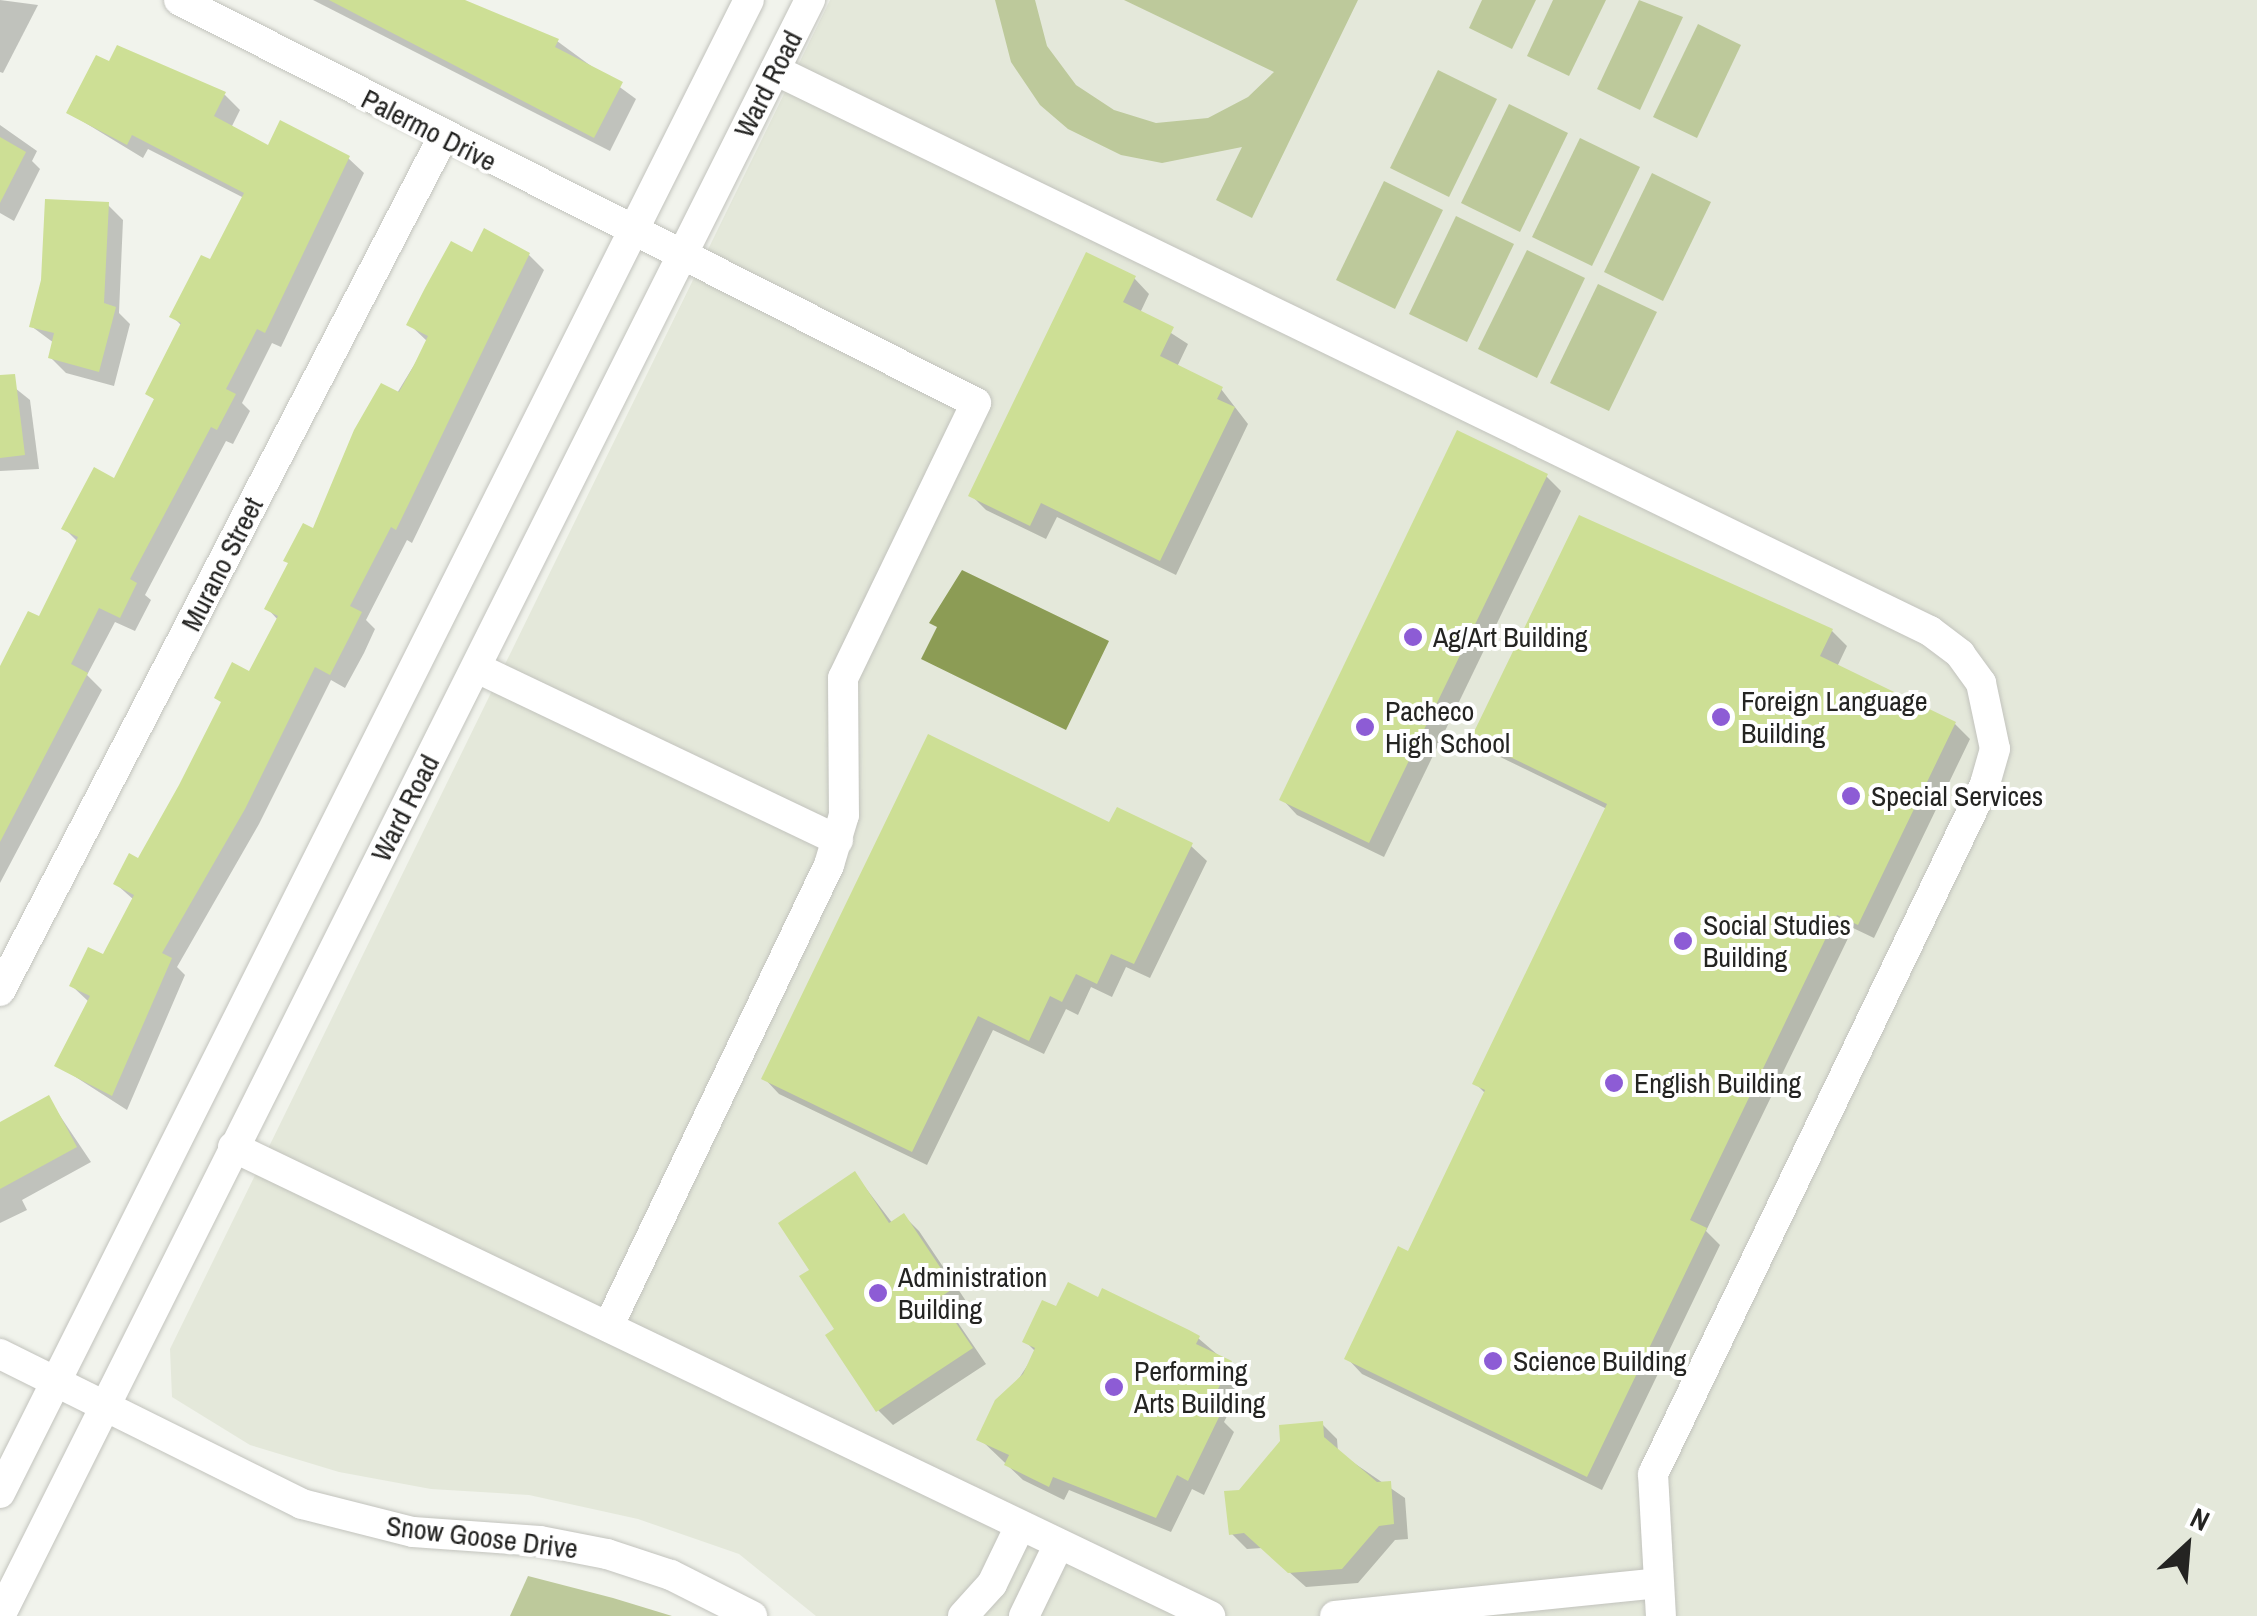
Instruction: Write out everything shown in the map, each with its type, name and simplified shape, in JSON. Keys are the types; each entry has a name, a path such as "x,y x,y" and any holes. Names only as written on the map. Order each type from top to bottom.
{"street":[{"name":"Palermo Drive","path":"179,0 632,233 976,403 843,678 844,815 838,840"},
{"name":"Ward Road","path":"0,1493 748,0"},
{"name":"Ward Road","path":"0,1616 810,0"},
{"path":"775,70 1930,631 1960,654 1981,684 1995,749 1985,784 1653,1474 1661,1616"},
{"name":"Murano Street","path":"0,991 443,137"},
{"path":"476,668 838,840 608,1327"},
{"path":"234,1148 1210,1616"},
{"name":"Snow Goose Drive","path":"0,1354 302,1504 414,1532 540,1540 607,1554 672,1575 752,1616"},
{"path":"963,1616 992,1584 1020,1526"},
{"path":"1024,1616 1059,1544"},
{"path":"1335,1616 1658,1583"}],"shaded area":[{"name":"Pacheco High School","path":"830,0 2257,0 2257,1616 816,1616 739,1554 638,1519 529,1495 431,1489 339,1472 250,1445 172,1397 170,1349"},
{"path":"995,0 1035,0 1047,46 1076,85 1114,110 1156,123 1208,118 1248,97 1274,72 1124,0 1358,0 1252,218 1216,200 1242,147 1162,163 1121,155 1068,129 1040,105 1011,62"},
{"path":"1482,0 1536,0 1512,49 1469,28"},
{"path":"1553,0 1606,0 1569,76 1527,56"},
{"path":"1639,0 1683,17 1640,110 1597,89"},
{"path":"1698,24 1741,45 1697,138 1653,117"},
{"path":"1438,70 1497,99 1449,197 1390,168"},
{"path":"1509,104 1568,133 1520,232 1461,203"},
{"path":"1580,138 1640,167 1592,266 1532,237"},
{"path":"1652,173 1711,202 1663,301 1604,272"},
{"path":"1384,181 1443,210 1395,309 1336,280"},
{"path":"1456,216 1514,244 1467,342 1409,314"},
{"path":"1527,250 1585,278 1537,378 1478,349"},
{"path":"1598,284 1657,312 1609,411 1550,383"},
{"path":"962,570 1109,641 1066,730 921,659 937,627 929,623"},
{"path":"528,1576 613,1598 672,1616 510,1616"}],"building":[{"path":"329,0 465,0 559,39 555,47 623,82 594,138"},
{"path":"117,45 226,92 214,116 268,145 280,120 350,156 265,333 257,329 226,389 236,394 217,430 211,427 130,579 137,583 120,618 99,608 71,664 88,673 0,842 0,666 28,611 39,616 78,537 61,529 94,467 114,478 154,399 145,394 181,323 169,317 201,255 210,259 244,193 132,135 127,145 66,113 96,55 109,61"},
{"path":"0,137 26,152 0,203"},
{"path":"45,199 109,202 104,303 116,307 99,372 48,358 54,333 29,327 41,280"},
{"path":"484,228 530,253 396,530 391,527 350,606 362,612 330,675 315,667 245,809 162,953 172,958 112,1096 54,1066 90,996 69,986 88,947 103,954 134,895 113,884 129,853 138,858 179,785 221,702 214,698 232,662 249,671 278,616 264,609 288,563 283,561 303,523 313,528 354,430 381,383 399,392 413,367 428,336 406,325 425,288 451,241 472,252"},
{"path":"1086,252 1136,276 1123,302 1174,327 1160,356 1223,387 1217,399 1235,407 1160,561 1041,503 1030,526 968,496"},
{"path":"15,374 25,455 0,458 0,375"},
{"name":"Ag/Art Building","path":"1457,430 1548,474 1369,843 1279,800"},
{"path":"1579,515 1833,629 1820,656 1956,722 1858,925 1837,915 1690,1220 1707,1228 1587,1477 1344,1359 1398,1246 1408,1251 1485,1090 1472,1084 1607,804 1471,738"},
{"path":"928,734 1109,822 1117,807 1193,843 1134,964 1111,954 1097,984 1076,974 1062,1002 1050,996 1029,1041 978,1016 912,1152 761,1079"},
{"path":"49,1095 77,1147 0,1189 0,1122"},
{"name":"Administration Building","path":"855,1171 889,1223 904,1213 954,1288 939,1298 973,1348 876,1412 825,1335 834,1329 799,1276 809,1270 778,1223"},
{"name":"Performing Arts Building","path":"1068,1282 1098,1297 1102,1288 1200,1336 1196,1344 1232,1361 1208,1409 1220,1415 1188,1481 1177,1475 1156,1518 1053,1477 1049,1487 1004,1465 1009,1455 976,1440 995,1400 1023,1374 1035,1348 1022,1342 1042,1300 1056,1306"},
{"path":"1323,1421 1324,1437 1377,1482 1391,1481 1394,1524 1379,1526 1342,1569 1288,1573 1244,1533 1229,1535 1224,1491 1239,1490 1280,1441 1279,1425"}],"place":[{"name":"Ag/Art Building","path":"1413,637"},
{"name":"Foreign Language Building","path":"1721,717"},
{"name":"Pacheco High School","path":"1365,727"},
{"name":"Special Services","path":"1851,796"},
{"name":"Social Studies Building","path":"1683,941"},
{"name":"English Building","path":"1614,1083"},
{"name":"Administration Building","path":"878,1293"},
{"name":"Science Building","path":"1493,1361"},
{"name":"Performing Arts Building","path":"1114,1387"}]}
